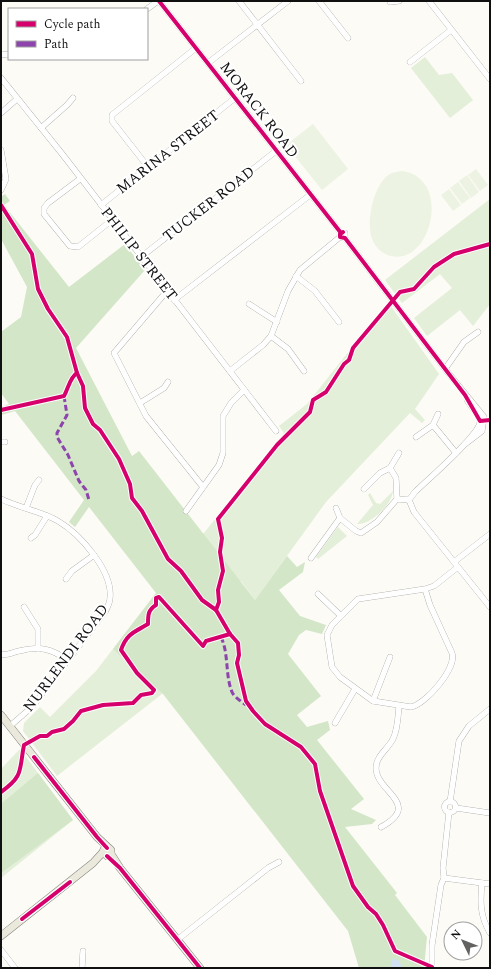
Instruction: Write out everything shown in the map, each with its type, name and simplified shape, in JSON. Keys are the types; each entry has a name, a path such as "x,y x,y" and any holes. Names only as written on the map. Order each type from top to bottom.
{"main road":[{"path":"1,715 97,838 106,853 120,868 199,968"},
{"path":"1,936 106,853"}],"street":[{"path":"148,8 158,1"},
{"name":"MORACK ROAD","path":"158,1 208,63 485,421 465,444 414,492 408,500"},
{"path":"239,1 301,81"},
{"path":"208,63 288,1"},
{"path":"319,1 348,38"},
{"path":"390,2 399,1"},
{"path":"429,1 490,79"},
{"path":"410,62 451,30"},
{"path":"148,168 111,118 115,112 196,48"},
{"name":"PHILIP STREET","path":"1,78 101,204 276,431"},
{"path":"40,128 73,98"},
{"name":"MARINA STREET","path":"101,204 235,98"},
{"path":"3,112 18,100"},
{"path":"1,150 6,179 1,190"},
{"name":"TUCKER ROAD","path":"141,257 276,151"},
{"path":"80,179 48,203 44,208 44,214 70,246 78,247 112,220"},
{"path":"174,300 310,195"},
{"path":"230,371 263,345 271,336 288,291 296,276 305,265 342,236"},
{"path":"296,276 315,291 339,322"},
{"path":"167,291 114,353 146,416 203,488"},
{"path":"249,304 277,322"},
{"path":"445,369 464,342 478,332"},
{"path":"271,336 288,349 304,371"},
{"path":"140,403 164,388 168,382"},
{"path":"186,511 222,459 223,416 231,404 244,390"},
{"path":"416,437 433,425 438,414"},
{"path":"433,425 456,453"},
{"path":"364,489 380,473 390,468 398,453"},
{"path":"336,508 340,518 356,531 362,533 377,522 397,499 396,478 390,468"},
{"path":"26,508 39,480"},
{"name":"NURLENDI ROAD","path":"1,499 47,516 68,528 94,555 107,578 110,597 105,612 32,707 10,726"},
{"path":"397,499 408,500 409,505 490,607"},
{"path":"31,538 35,535 47,516"},
{"path":"311,558 340,518"},
{"path":"454,562 490,534"},
{"path":"66,579 72,571 94,555"},
{"path":"425,589 430,605 452,653 453,662 451,668 420,704 411,707 373,701 340,677 332,667 327,635 332,625 358,599 425,589 434,586 458,567"},
{"path":"318,594 341,616"},
{"path":"24,607 38,629 38,649"},
{"path":"1,654 7,655 20,650 38,649 55,651 67,661"},
{"path":"373,701 390,657"},
{"path":"335,723 355,689"},
{"path":"380,826 395,816 398,810 395,798 380,779 376,768 380,756 394,737 399,706"},
{"path":"432,968 438,900 444,878 443,868 449,812 445,807 446,804 450,802 459,741 469,726 490,709"},
{"path":"450,802 455,804 456,808"},
{"path":"449,812 454,811 456,808 490,813"},
{"path":"177,940 268,868 279,862"},
{"path":"444,878 490,884"},
{"path":"482,883 480,909 483,920 490,933"},
{"path":"1,950 15,968"},
{"path":"82,968 83,951"}],"green space":[{"path":"425,57 439,75 452,73 473,100 450,118 411,68"},
{"path":"313,124 348,169 322,190 286,145"},
{"path":"476,169 488,185 480,191 468,175"},
{"path":"402,171 418,177 427,189 431,204 431,220 426,235 417,248 405,256 391,256 377,248 372,239 370,232 370,215 375,197 382,181 394,172"},
{"path":"467,175 479,192 471,198 459,181"},
{"path":"458,182 470,198 462,204 450,188"},
{"path":"449,189 461,205 453,211 441,195"},
{"path":"5,194 10,201 4,205 69,287 125,244 145,270 76,348 132,456 139,451 255,600 287,556 297,567 305,562 303,572 279,590 300,616 326,625 322,634 306,630 299,635 288,654 321,696 297,715 307,727 328,721 330,730 317,740 364,799 351,809 376,820 372,824 345,827 397,893 395,895 427,937 424,968 359,968 348,931 163,694 113,649 156,593 89,507 75,527 69,522 84,500 15,411 1,415 1,407 9,404 1,393 1,332 21,317 27,287 1,239 1,197"},
{"path":"490,199 490,304 473,326 460,310 427,336 414,318 452,288 440,274 402,303 385,280"},
{"path":"388,302 439,374 415,409 425,420 422,423 410,413 326,502 255,600 241,581 162,694 57,776 23,731 24,723 40,707 50,717 96,671 156,593 177,555 204,533 284,433 279,426 307,404"},
{"path":"393,491 389,502 380,513 368,521 357,524 373,505 368,495 370,493 376,503 380,504"},
{"path":"338,527 347,536 318,559 316,557"},
{"path":"20,749 73,820 1,878 1,769"},
{"path":"38,773 73,820 1,873 1,804"}],"water":[{"path":"393,958 399,961 403,968 390,968"}],"marked path":[{"path":"64,396 67,415 57,433 57,437 68,455 79,481 86,490 89,500"},
{"path":"221,637 225,650 228,679 232,692 236,698 246,705"}],"cycle path":[{"path":"159,1 341,233"},
{"path":"1,205 32,254 38,289 48,309 67,337 77,373 83,386 85,408 93,424 100,430 119,459 130,484 132,498 142,511 168,559 181,571 202,600 216,610 230,634 238,643 239,655 237,663 246,701 265,724 301,747 315,764 320,791 353,886 368,907 376,914 383,925 395,951 432,967"},
{"path":"343,232 340,234 340,237 345,238 465,395 480,421 490,420"},
{"path":"216,610 219,602 218,590 223,571 220,552 222,538 218,519 277,445 310,412 313,400 326,392 344,364 349,360 353,348 400,292 414,289 434,267 454,254 490,244"},
{"path":"1,410 64,396 71,380 77,373"},
{"path":"1,792 17,777 21,767 24,745 40,736 47,736 52,732 64,729 81,711 103,705 133,703 141,695 152,693 154,690 137,673 121,650 123,644 129,636 148,624 149,613 156,605 156,598 159,597 203,646 206,641 230,634"},
{"path":"34,757 107,848"},
{"path":"107,856 120,868 200,968"},
{"path":"22,919 70,882"}]}
